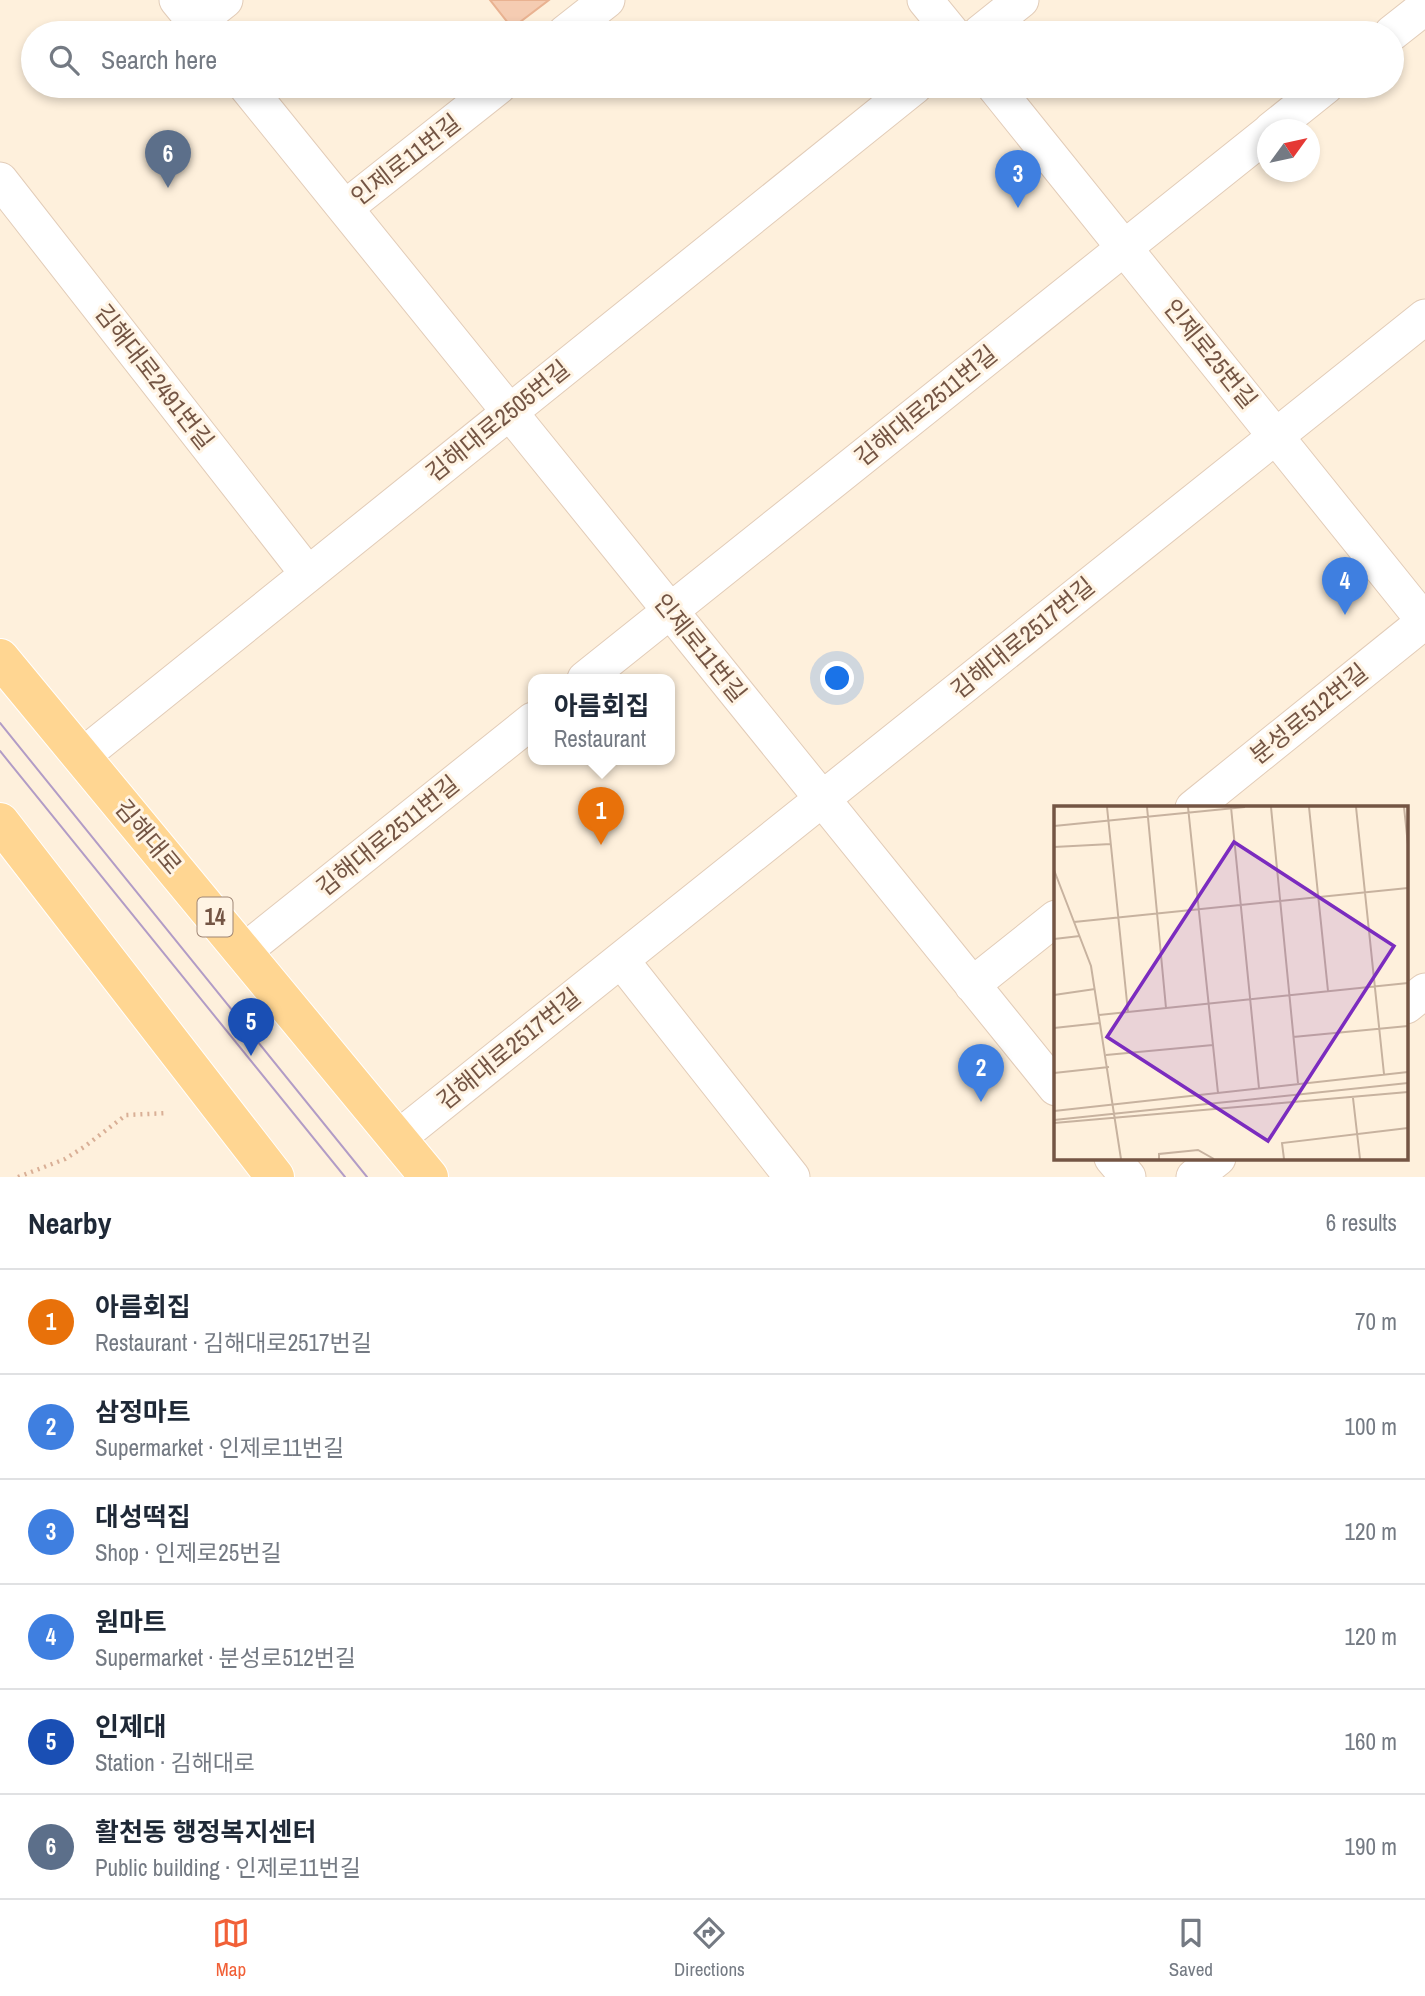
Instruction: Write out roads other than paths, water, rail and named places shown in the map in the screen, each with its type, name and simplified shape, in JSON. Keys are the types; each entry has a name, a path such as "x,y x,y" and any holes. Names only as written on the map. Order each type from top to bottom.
{"main road":[{"name":"김해대로","path":"0,658 429,1177"},
{"path":"0,822 275,1177"}],"street":[{"path":"192,19 225,0"},
{"path":"580,21 607,0"},
{"path":"925,0 942,21"},
{"path":"995,21 1021,0"},
{"path":"1404,24 1425,7"},
{"name":"인제로11번길","path":"256,98 1054,1086"},
{"name":"인제로11번길","path":"345,208 484,98"},
{"name":"김해대로2505번길","path":"81,757 900,98"},
{"name":"인제로25번길","path":"1004,98 1425,622"},
{"name":"김해대로2511번길","path":"1284,119 1311,98"},
{"name":"김해대로2511번길","path":"591,674 1257,141"},
{"name":"김해대로2491번길","path":"0,180 308,575"},
{"name":"김해대로2517번길","path":"398,1138 1425,317"},
{"name":"분성로512번길","path":"1195,806 1425,622"},
{"name":"김해대로2511번길","path":"243,952 528,724"},
{"path":"972,985 1054,920"},
{"path":"621,960 792,1177"},
{"path":"1408,1004 1425,990"},
{"path":"1114,1160 1128,1177"},
{"path":"1194,1177 1215,1160"}],"tram line":[{"path":"0,723 367,1177"},
{"path":"0,751 345,1177"}],"place":[{"name":"활천동 행정복지센터","path":"168,188"},
{"name":"대성떡집","path":"1018,208"},
{"name":"원마트","path":"1345,615"},
{"name":"아름회집","path":"601,845"},
{"name":"인제대","path":"251,1056"},
{"name":"삼정마트","path":"981,1102"}]}
